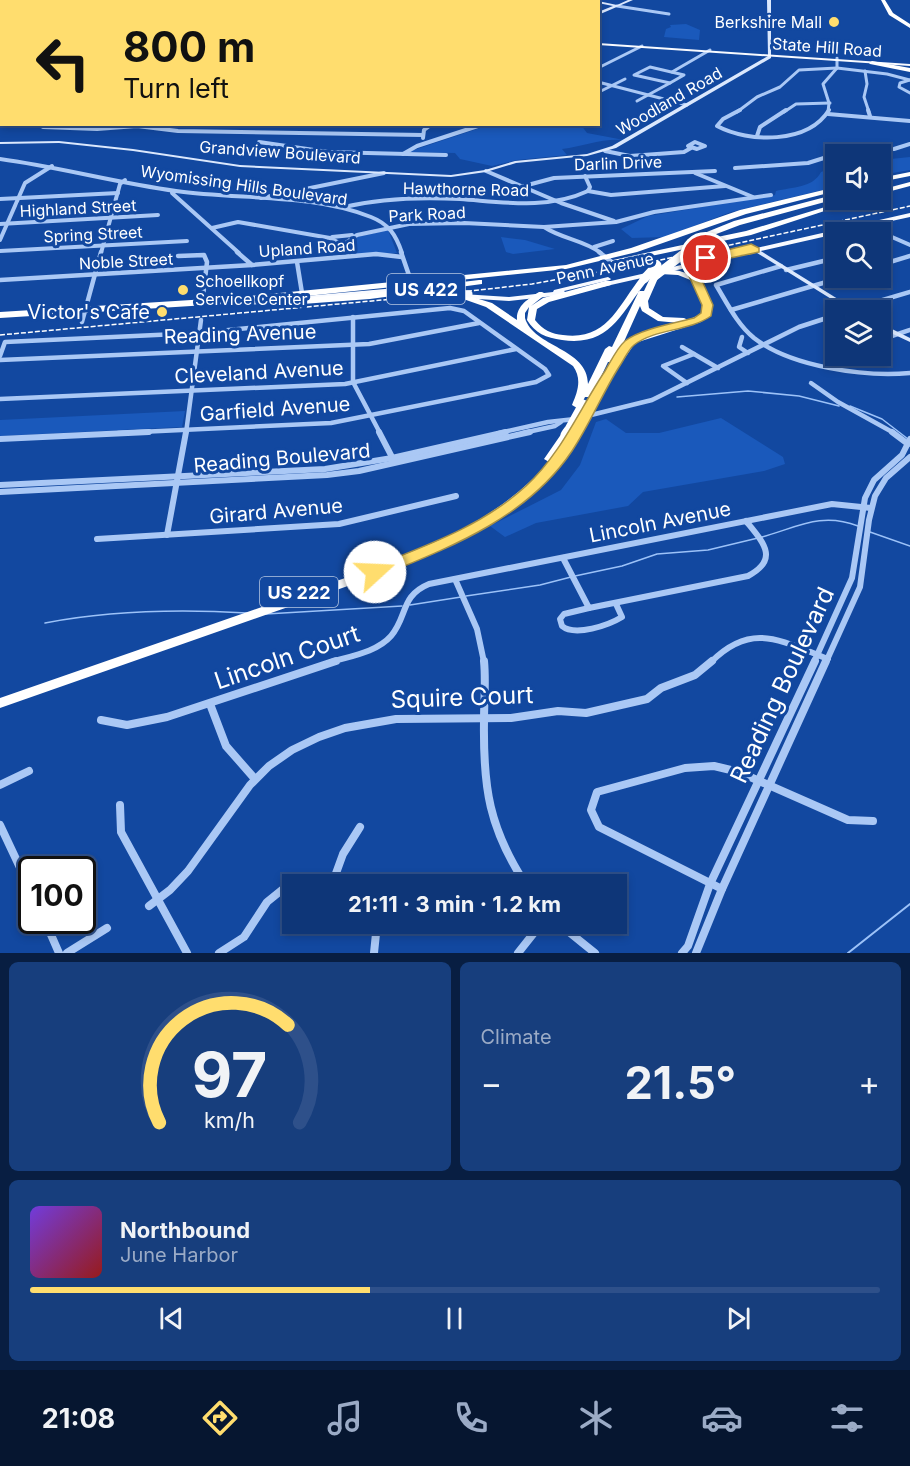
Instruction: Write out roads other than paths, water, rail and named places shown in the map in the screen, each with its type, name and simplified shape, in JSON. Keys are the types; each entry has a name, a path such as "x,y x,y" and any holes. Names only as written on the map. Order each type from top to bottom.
{"highway":[{"path":"881,0 909,23"},
{"path":"890,0 893,12"},
{"path":"872,63 910,70"},
{"path":"891,180 910,179"},
{"path":"891,185 910,179"},
{"name":"US 422","path":"609,260 743,212 825,192"},
{"name":"US 222","path":"0,695 404,555 470,525 512,496 537,474 556,452 584,404 629,306 644,279 656,266 684,245 737,223 825,200"},
{"name":"US 222","path":"0,703 395,565 454,540 485,523 531,489 557,461 578,430 584,404 598,391 639,299 658,274 678,256 702,242 741,226 825,204"},
{"name":"US 422","path":"609,260 748,233 825,209"},
{"name":"Penn Avenue","path":"0,315 359,297 514,277 609,260"},
{"name":"Penn Avenue","path":"238,302 302,293 412,285 609,260"},
{"path":"693,277 700,266 712,260"},
{"path":"598,391 632,341 696,321 705,316 708,308 693,277 680,273 658,274 644,301 644,308 655,316 674,321 693,319 704,312 693,277 688,264"},
{"path":"412,285 514,277"},
{"path":"608,283 543,302 533,308 531,320 541,331 555,337 578,339 596,336 609,326 644,279"},
{"path":"456,295 485,303 576,364 586,383 584,404"},
{"path":"534,335 523,326 520,314 527,303 541,295"}],"main road":[{"name":"State Hill Road","path":"600,44 910,64"},
{"name":"State Hill Road","path":"839,59 910,64"},
{"name":"Penn Avenue","path":"872,222 910,214"},
{"name":"Penn Avenue","path":"238,302 412,285 469,294 541,295 825,232"},
{"name":"Penn Avenue","path":"238,302 396,290 509,299 658,274 688,264 753,249"}],"street":[{"path":"600,13 631,0"},
{"path":"769,0 770,55"},
{"path":"600,2 651,13 669,14"},
{"path":"600,67 642,47"},
{"path":"672,72 709,51"},
{"name":"Woodland Road","path":"486,171 515,162 587,155 604,151 770,55"},
{"path":"839,59 839,69"},
{"path":"637,101 670,83 684,75 650,67 634,75 670,83"},
{"path":"839,69 826,77 823,84 830,103 828,114 819,123 801,132 780,136 757,136 727,132 717,123 738,112 756,98 782,86 796,71 812,68 839,69 865,71 893,74 910,80"},
{"path":"865,71 867,84 864,98 870,116"},
{"path":"602,92 625,79"},
{"path":"910,80 900,83 899,87 910,93"},
{"path":"600,83 687,105"},
{"path":"757,136 757,130 760,127 778,118 791,106 805,102 830,103"},
{"path":"828,114 908,121 910,115"},
{"path":"43,127 90,130 127,126"},
{"path":"144,126 178,130 423,135"},
{"path":"426,142 423,135 424,130 429,126"},
{"path":"404,154 409,148 479,126"},
{"name":"Grandview Boulevard","path":"0,143 59,142 240,166 451,176 486,171"},
{"path":"259,142 320,152 446,155"},
{"path":"735,168 808,163 846,151 891,150 910,144"},
{"path":"604,151 630,156 684,152 691,148"},
{"name":"Wyomissing Hills Boulevard","path":"0,159 52,166 175,191 343,208 375,219 389,227 395,235 412,285"},
{"path":"0,240 25,183 52,166"},
{"path":"486,171 561,203 606,216 616,222 654,212 771,195"},
{"name":"Darlin Drive","path":"524,186 547,179 585,176 715,171"},
{"path":"691,172 754,197"},
{"path":"257,199 384,173"},
{"path":"585,176 590,187 588,191 611,195 725,186"},
{"path":"82,322 120,184 125,180"},
{"name":"Upland Road","path":"175,191 172,193 252,266 376,254 402,257"},
{"name":"Hawthorne Road","path":"343,208 378,201 424,198 561,203 588,191"},
{"path":"0,199 118,193"},
{"name":"Highland Street","path":"0,224 158,215"},
{"path":"212,228 238,222 325,237 357,235"},
{"name":"Park Road","path":"343,245 357,235 409,224 464,223 544,227 616,222"},
{"path":"395,235 398,230 409,224"},
{"path":"544,227 558,236 580,240 594,247 609,260"},
{"path":"325,237 343,245 346,257"},
{"path":"891,237 910,245"},
{"name":"Spring Street","path":"0,251 187,241"},
{"path":"594,247 613,241"},
{"path":"753,249 835,300"},
{"path":"178,256 205,256 207,268 203,304"},
{"path":"891,262 910,256"},
{"path":"825,260 716,285 749,334 764,346 789,355 874,375 910,373"},
{"path":"297,262 302,293"},
{"name":"Noble Street","path":"0,280 252,266"},
{"path":"731,310 825,282"},
{"path":"882,300 910,291"},
{"path":"0,358 5,342 199,333 450,308 464,311 516,349"},
{"path":"353,317 353,382 394,461"},
{"name":"Reading Boulevard","path":"0,485 327,475 555,426 562,422 651,400 799,327 825,319"},
{"path":"167,535 193,391 201,320"},
{"name":"Reading Avenue","path":"0,358 353,345 479,323"},
{"path":"891,330 910,340"},
{"path":"891,336 910,330"},
{"path":"742,337 739,347 748,353"},
{"path":"682,347 718,368"},
{"name":"Garfield Avenue","path":"0,439 323,423 371,417 536,382 548,377 545,369 516,349"},
{"name":"Cleveland Avenue","path":"0,399 353,382 516,349"},
{"path":"687,382 663,366 694,354"},
{"path":"811,383 838,402 909,441"},
{"name":"Reading Boulevard","path":"682,953 688,946 710,884 852,580 862,507 870,485 904,453 909,441"},
{"name":"Reading Boulevard","path":"696,953 722,889 860,587 866,561 871,508 881,484 910,457"},
{"name":"Reading Boulevard","path":"0,492 177,480"},
{"name":"Girard Avenue","path":"97,539 339,524 456,496"},
{"name":"Lincoln Avenue","path":"455,579 832,504 871,508"},
{"path":"616,604 622,617 614,622 573,630 566,629 560,623 564,614 748,576 762,569 767,559 766,551 746,521"},
{"path":"563,558 589,608"},
{"path":"455,579 482,647 485,668 484,776 489,810 506,853 519,874"},
{"name":"Lincoln Court","path":"101,720 131,724 167,717 385,643 396,630 413,592 429,584 455,579"},
{"name":"Squire Court","path":"149,906 158,900 194,862 231,807 255,779 294,749 324,735 356,725 411,717 520,717 558,711 575,714 593,711 651,697 658,689 695,675 707,667 723,648 739,640 769,639 828,659"},
{"path":"210,704 226,746 255,779"},
{"path":"722,889 599,827 592,816 591,803 597,792 696,766 726,768 771,784 848,820 873,820"},
{"path":"0,785 29,771"},
{"path":"120,805 121,832 187,953"},
{"path":"0,825 18,863"},
{"path":"336,874 343,854 360,827"},
{"path":"219,953 244,937 276,893 282,890"},
{"path":"67,953 107,928"},
{"path":"51,934 59,953"},
{"path":"374,953 376,934"},
{"path":"518,953 533,934"},
{"path":"572,934 596,953"}],"waterway":[{"path":"677,397 748,391 799,396 839,406"},
{"path":"850,406 882,419 908,439"},
{"path":"762,537 810,522 832,520 858,526"},
{"path":"870,532 910,546"},
{"path":"575,576 622,566 657,554 708,550 758,538"},
{"path":"466,596 540,585 571,577"},
{"path":"410,605 461,597"},
{"path":"266,614 402,606"},
{"path":"45,623 95,615 146,612 247,613"},
{"path":"848,953 910,904"}],"railway":[{"path":"0,335 426,296 532,284 642,264 910,206"}],"place":[{"name":"Berkshire Mall","path":"834,22"},
{"name":"Schoellkopf Service Center","path":"183,290"},
{"name":"Victor's Cafe","path":"162,312"}]}
